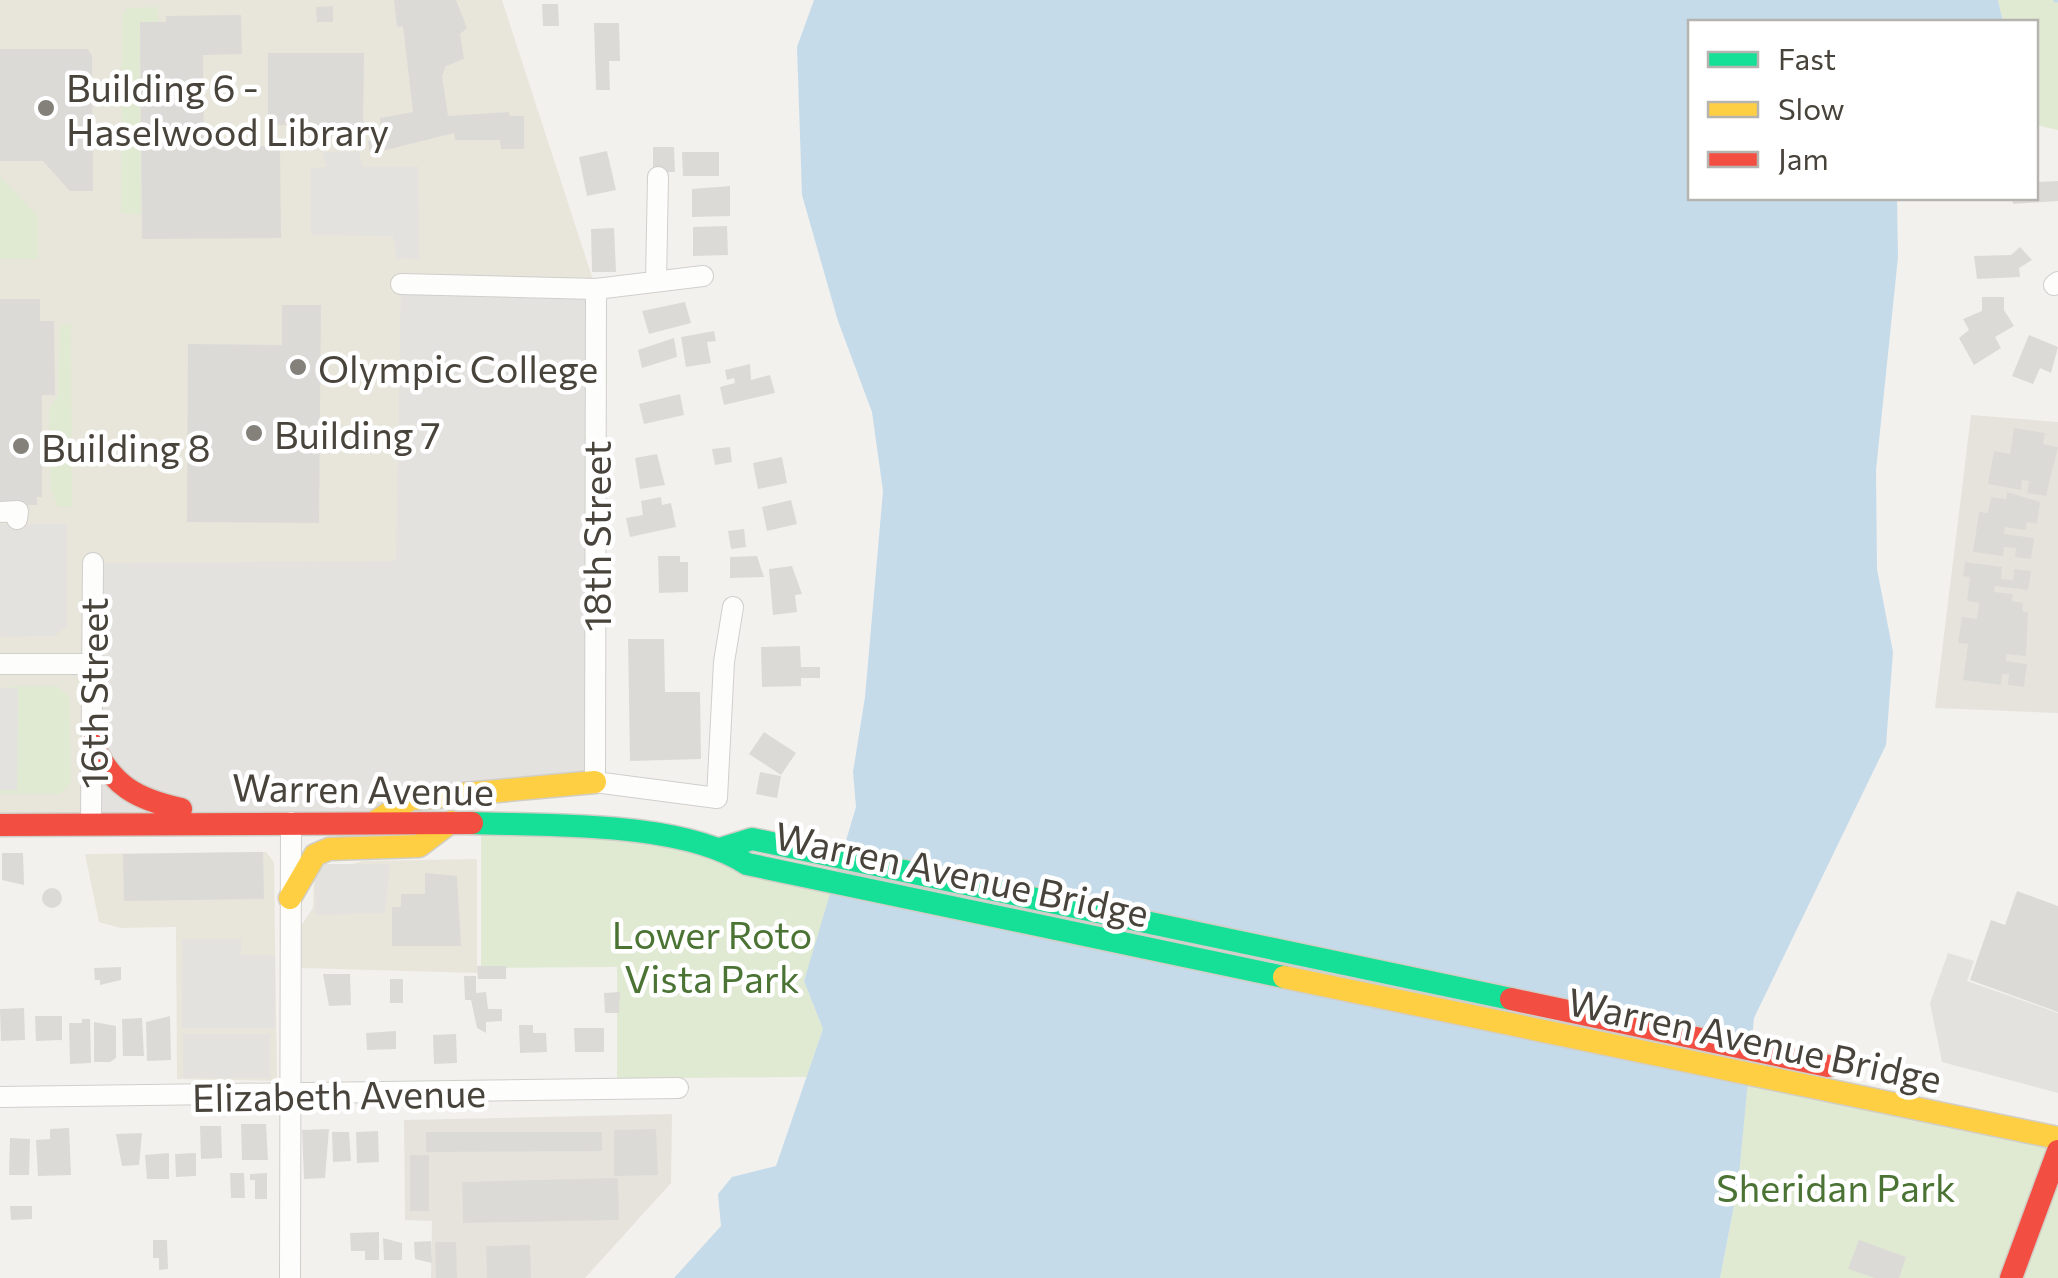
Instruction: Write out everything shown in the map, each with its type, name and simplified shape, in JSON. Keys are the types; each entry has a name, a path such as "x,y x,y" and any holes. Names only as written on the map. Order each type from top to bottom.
{"main road":[{"path":"92,744 107,775 126,795 206,815 212,822"},
{"path":"376,822 411,798 596,782"},
{"path":"290,898 315,855 329,849 418,846 452,822"},
{"name":"Warren Avenue","path":"0,825 452,822 612,828 723,848"},
{"name":"Warren Avenue Bridge","path":"723,848 752,839 2058,1115"},
{"name":"Warren Avenue Bridge","path":"723,848 748,864 835,884 2058,1138"},
{"path":"2011,1278 2058,1150"}],"street":[{"path":"656,281 658,178"},
{"path":"401,284 596,289 703,276"},
{"name":"18th Street","path":"596,289 596,782"},
{"name":"16th Street","path":"91,823 93,563"},
{"path":"596,782 717,798 724,662 733,606"},
{"path":"0,664 93,664"},
{"path":"290,822 290,1278"},
{"name":"Elizabeth Avenue","path":"0,1097 678,1088"}],"shaded area":[{"name":"Olympic College","path":"0,0 502,0 596,289 595,782 0,825"},
{"path":"359,151 363,167 418,166 419,259 397,258 393,236 311,235 311,168 326,167 323,152"},
{"path":"401,284 596,289 595,782 375,822 91,823 93,563 396,561"},
{"path":"1971,415 2058,422 2058,713 1935,708"},
{"path":"0,524 67,524 67,627 54,636 0,637"},
{"path":"0,688 18,688 17,790 0,790"},
{"path":"266,852 274,862 277,1081 177,1079 176,927 120,928 99,922 85,854"},
{"path":"477,859 477,973 301,968 301,926 313,908 314,873 364,861"},
{"path":"325,864 390,864 385,913 315,915 315,875"},
{"path":"182,939 241,939 241,955 275,955 275,1028 182,1028"},
{"path":"1948,953 1974,961 1967,981 2058,1013 2058,1093 1942,1062 1930,1003"},
{"path":"183,1034 270,1034 270,1078 183,1078"},
{"path":"672,1114 671,1183 585,1278 431,1278 432,1221 405,1220 404,1120"}],"green space":[{"path":"1998,0 2058,0 2058,130 2038,125 2038,20 2003,20"},
{"path":"158,7 158,22 140,22 141,215 121,213 122,14 128,8"},
{"path":"0,176 38,216 38,259 0,259"},
{"path":"71,323 72,507 58,507 51,489 49,409 58,396 60,326"},
{"path":"5,686 57,686 70,697 71,783 60,794 0,794 0,790 17,789 18,689"},
{"name":"Lower Roto Vista Park","path":"481,823 611,828 835,883 804,981 823,1029 807,1077 679,1078 617,1090 617,967 481,968"},
{"name":"Sheridan Park","path":"1748,1073 2058,1138 2058,1278 1720,1278 1738,1185"}],"water":[{"path":"814,0 1998,0 2003,20 1688,20 1688,200 1897,200 1898,257 1876,470 1877,569 1893,652 1886,745 1754,1018 1738,1185 1720,1278 674,1278 721,1226 718,1194 732,1177 776,1166 823,1029 804,981 856,807 853,772 865,697 883,491 872,412 838,321 802,195 797,47"}],"building":[{"path":"394,0 456,0 467,28 460,34 464,59 446,66 442,76 448,116 509,112 510,116 524,116 524,149 501,149 500,140 455,140 454,133 370,154 368,141 382,139 380,118 413,112 403,26 397,27"},
{"path":"542,4 558,4 559,26 543,26"},
{"path":"333,6 333,22 317,22 316,7"},
{"path":"241,15 242,54 203,55 204,147 280,146 281,238 142,239 140,22 166,22 166,16"},
{"path":"594,23 619,23 620,61 609,61 610,90 596,90"},
{"name":"Building 6 - Haselwood Library","path":"0,49 88,49 92,56 93,191 70,191 43,161 0,161"},
{"path":"268,53 364,53 363,126 268,125"},
{"path":"653,147 674,147 675,172 653,172"},
{"path":"607,151 616,190 587,196 579,157"},
{"path":"682,152 719,152 719,176 683,176"},
{"path":"2058,181 2058,201 2013,204 2012,200 2038,200 2038,182"},
{"path":"730,186 730,216 692,217 692,189"},
{"path":"727,226 728,255 693,256 693,227"},
{"path":"614,228 616,272 592,272 591,229"},
{"path":"2020,247 2032,260 2019,268 2020,277 1977,279 1974,256 2011,255"},
{"path":"1982,297 2004,297 2004,310 2014,326 1995,337 2001,348 1974,365 1959,338 1969,330 1963,319 1982,311"},
{"name":"Building 8","path":"0,299 40,299 40,321 54,321 55,395 42,395 42,497 37,497 37,505 0,505"},
{"path":"685,302 691,323 649,334 642,311"},
{"name":"Building 7","path":"282,305 321,305 319,523 187,522 188,344 282,345"},
{"path":"714,331 716,341 707,342 711,363 686,367 681,337"},
{"path":"2029,335 2058,347 2051,373 2040,368 2033,384 2012,376"},
{"path":"674,338 677,357 642,368 638,350"},
{"path":"750,364 751,380 770,375 775,393 724,405 720,387 735,383 734,378 727,380 725,370"},
{"path":"680,394 684,415 644,424 639,404"},
{"path":"2014,428 2045,433 2043,444 2058,447 2046,496 2027,493 2029,481 2022,480 2021,490 1988,484 1994,451 2010,454"},
{"path":"730,447 732,462 715,465 712,449"},
{"path":"657,454 665,485 640,489 635,458"},
{"path":"782,457 787,483 758,489 753,463"},
{"path":"2007,492 2040,502 2037,524 2027,522 2026,530 2005,527 2004,534 2034,538 2031,559 2015,557 2016,548 2004,547 2003,556 1973,552 1979,512 1988,513 1991,497 2006,499"},
{"path":"661,497 662,505 671,503 676,527 630,537 626,518 643,515 641,501"},
{"path":"791,500 797,524 767,531 762,507"},
{"path":"744,529 746,547 731,549 728,531"},
{"path":"658,556 680,556 680,562 688,562 688,592 659,593"},
{"path":"757,556 764,577 730,578 730,557"},
{"path":"1965,562 2002,567 2001,579 2013,580 2014,569 2031,571 2028,590 1995,586 1994,592 2013,594 2012,601 2023,603 2022,611 2028,612 2026,656 2006,654 2006,661 2027,664 2024,687 2008,685 2009,674 2002,674 2001,685 1963,680 1968,644 1958,643 1962,617 1977,619 1979,603 1967,601 1970,577 1963,576"},
{"path":"792,566 802,594 795,595 797,612 773,615 769,569"},
{"path":"628,639 664,639 665,692 700,692 701,759 630,761"},
{"path":"800,646 801,667 820,667 820,678 801,678 801,686 762,687 761,647"},
{"path":"764,732 796,753 781,775 749,754"},
{"path":"760,772 781,776 777,798 756,794"},
{"path":"263,852 264,899 124,901 123,854"},
{"path":"2,853 23,853 24,885 2,880"},
{"path":"425,873 457,876 461,946 392,946 392,907 401,907 401,894 425,894"},
{"path":"52,888 62,898 52,908 42,898"},
{"path":"2017,891 2058,906 2058,1012 1970,980 1991,920 2005,925"},
{"path":"477,966 506,966 506,979 478,979"},
{"path":"121,967 121,980 100,985 100,980 95,980 94,968"},
{"path":"323,974 350,974 351,1005 329,1006"},
{"path":"464,976 476,976 476,993 486,992 488,1009 502,1009 502,1021 486,1022 486,1033 477,1028 471,1000 465,1000"},
{"path":"390,979 403,979 403,1003 390,1003"},
{"path":"620,992 619,1013 605,1013 604,993"},
{"path":"24,1008 25,1040 1,1041 0,1009"},
{"path":"35,1016 62,1016 62,1040 36,1041"},
{"path":"170,1016 171,1060 147,1061 146,1022"},
{"path":"142,1018 144,1056 123,1056 122,1019"},
{"path":"82,1019 90,1019 91,1063 70,1064 69,1023 82,1023"},
{"path":"94,1022 116,1026 116,1058 110,1062 94,1062"},
{"path":"519,1025 533,1025 533,1033 546,1033 547,1052 520,1053"},
{"path":"574,1028 604,1028 604,1052 575,1052"},
{"path":"396,1031 396,1049 367,1050 366,1033"},
{"path":"456,1034 457,1063 434,1064 433,1035"},
{"path":"241,1124 266,1124 268,1160 242,1160"},
{"path":"200,1126 221,1126 222,1158 201,1159"},
{"path":"69,1128 71,1175 38,1176 36,1140 50,1139 50,1129"},
{"path":"329,1129 325,1178 304,1179 302,1130"},
{"path":"656,1129 658,1175 614,1176 614,1130"},
{"path":"378,1131 379,1162 357,1163 356,1132"},
{"path":"332,1132 349,1132 351,1161 333,1162"},
{"path":"426,1132 602,1132 602,1151 426,1152"},
{"path":"142,1133 139,1165 122,1166 116,1134"},
{"path":"10,1138 30,1139 29,1175 9,1175"},
{"path":"169,1153 169,1179 147,1179 145,1155"},
{"path":"196,1153 196,1176 176,1177 175,1154"},
{"path":"410,1155 429,1155 429,1211 410,1211"},
{"path":"230,1173 244,1173 245,1198 231,1198"},
{"path":"267,1173 267,1199 255,1199 255,1180 250,1180 250,1174"},
{"path":"618,1178 619,1220 463,1223 462,1182"},
{"path":"10,1206 32,1206 32,1219 11,1220"},
{"path":"379,1232 379,1260 365,1260 365,1251 351,1251 350,1233"},
{"path":"383,1238 402,1243 402,1260 384,1260"},
{"path":"153,1240 167,1240 168,1269 159,1270 159,1258 153,1258"},
{"path":"1859,1240 1906,1257 1899,1278 1875,1278 1848,1269"},
{"path":"431,1241 432,1263 415,1259 414,1242"},
{"path":"435,1242 456,1242 457,1278 436,1278"},
{"path":"530,1245 531,1278 487,1278 486,1246"}],"traffic: fast":[{"path":"472,823 652,833 720,850 747,864 1284,977"},
{"path":"723,848 752,839 1511,999"}],"traffic: slow":[{"path":"375,822 411,799 595,782"},
{"path":"290,898 315,855 329,849 419,846 451,822"},
{"path":"1284,977 2058,1138"}],"traffic: jam":[{"path":"92,744 108,770 128,788 151,801 181,809"},
{"path":"0,825 472,823"},
{"path":"1511,999 1828,1066"},
{"path":"2011,1278 2058,1151"}],"place":[{"name":"Building 6 - Haselwood Library","path":"46,108"},
{"name":"Olympic College","path":"298,367"},
{"name":"Building 7","path":"254,433"},
{"name":"Building 8","path":"21,446"}]}
